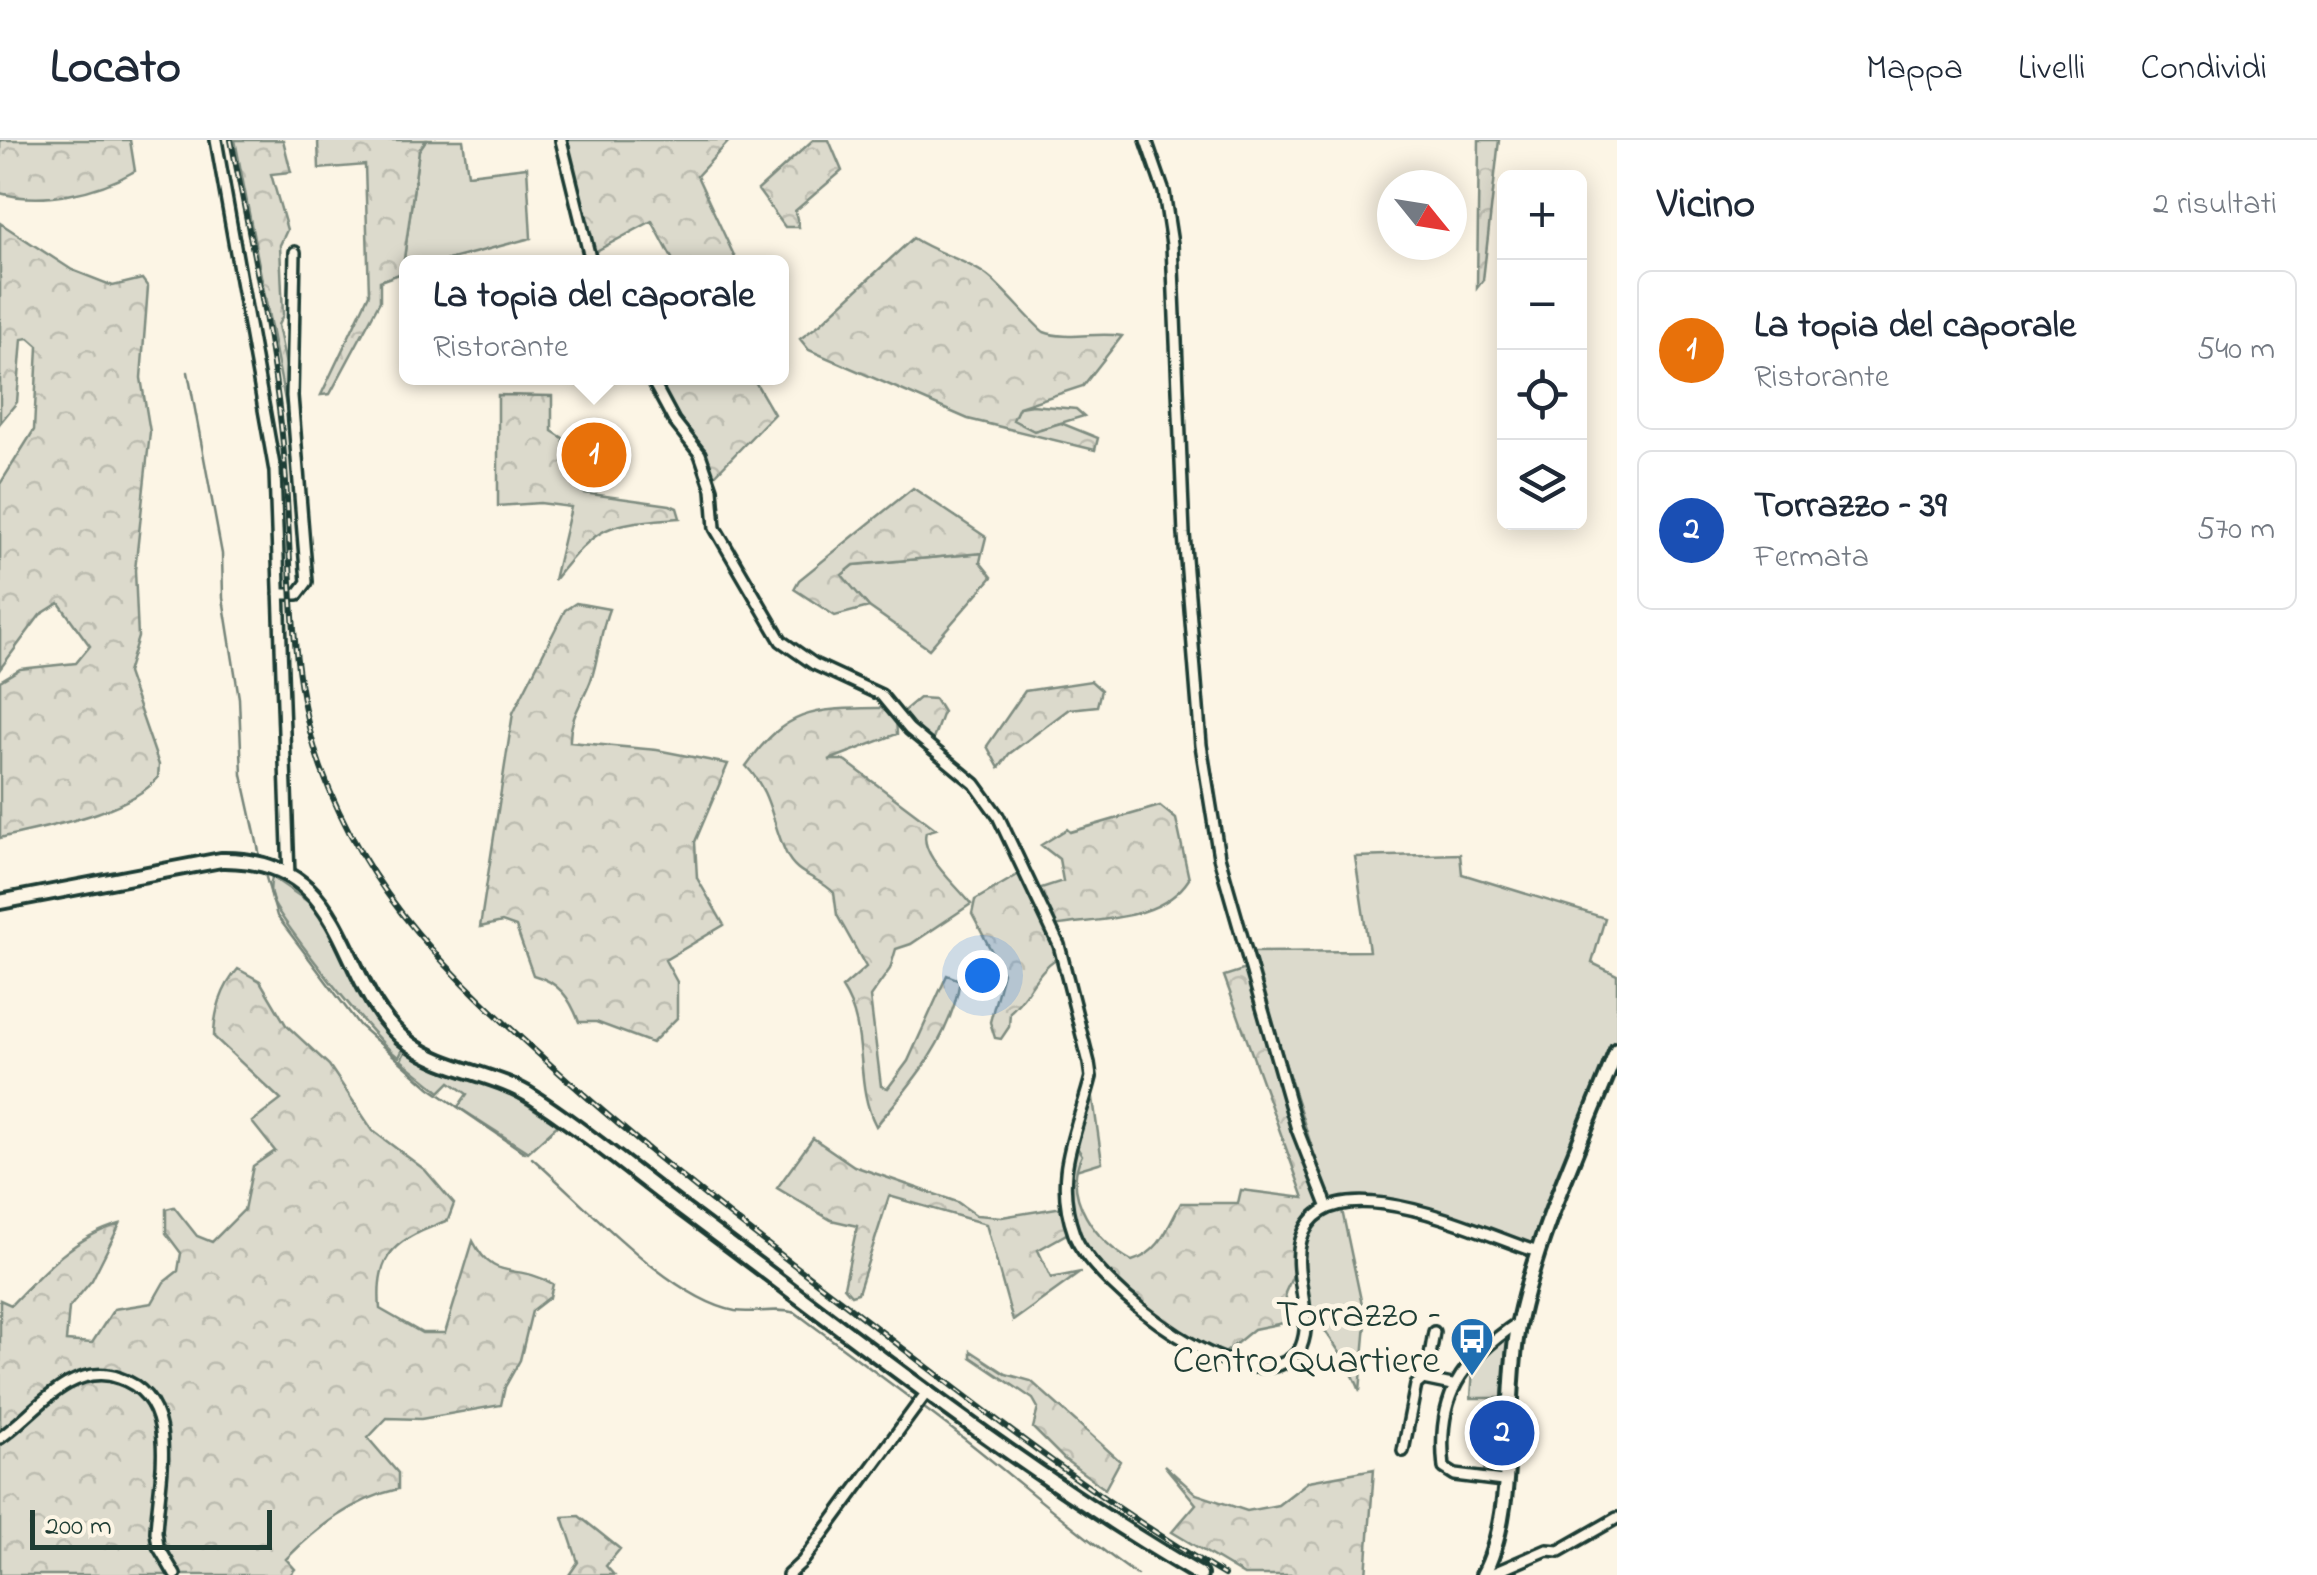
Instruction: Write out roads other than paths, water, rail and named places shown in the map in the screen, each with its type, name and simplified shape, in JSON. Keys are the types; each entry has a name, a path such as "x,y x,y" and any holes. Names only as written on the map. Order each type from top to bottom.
{"street":[{"path":"216,140 265,395 277,505 289,878"},
{"path":"561,140 589,255"},
{"path":"1146,140 1164,192 1172,244 1184,534 1201,745 1219,857 1298,1129 1328,1208"},
{"path":"279,594 303,592 307,582 292,396 294,252"},
{"path":"655,385 674,421 700,454 712,489 715,528 781,641 814,664 881,695 909,729 976,784 1020,855 1060,946 1091,1070 1065,1168 1068,1212 1086,1259 1142,1309 1215,1358 1238,1365 1270,1365 1296,1355 1304,1340 1299,1248 1309,1223 1328,1208 1364,1204 1435,1213 1538,1252"},
{"path":"0,902 221,860 252,863 289,878 314,896 334,920 380,1011 410,1045 533,1098 1084,1506 1200,1575"},
{"path":"1486,1575 1500,1536 1508,1387 1519,1322 1538,1252 1617,1050"},
{"path":"1503,1481 1456,1475 1444,1468 1452,1385 1490,1342 1519,1322"},
{"path":"1403,1451 1415,1388 1426,1379 1434,1332"},
{"path":"0,1438 48,1397 90,1375 114,1376 140,1389 150,1399 161,1430 156,1532 158,1546 175,1575"},
{"path":"1426,1379 1452,1385"},
{"path":"788,1575 803,1562 928,1392"},
{"path":"1486,1575 1547,1550 1560,1551 1617,1518"}],"waterway":[{"path":"188,372 222,554 223,598 239,698 242,775 260,856"},
{"path":"265,874 277,916 359,1025 430,1088 525,1153"},
{"path":"532,1158 628,1246 683,1288 735,1311 796,1313 914,1401"},
{"path":"924,1408 1137,1575"}],"railway":[{"path":"231,140 279,406 292,607 309,728 340,815 389,896 448,968 482,1001 660,1159 1030,1445 1224,1575"}],"place":[{"name":"La topia del caporale","path":"594,455"},
{"name":"Torrazzo – Centro Quartiere","path":"1472,1377"},
{"name":"Torrazzo – 39","path":"1502,1433"}]}
